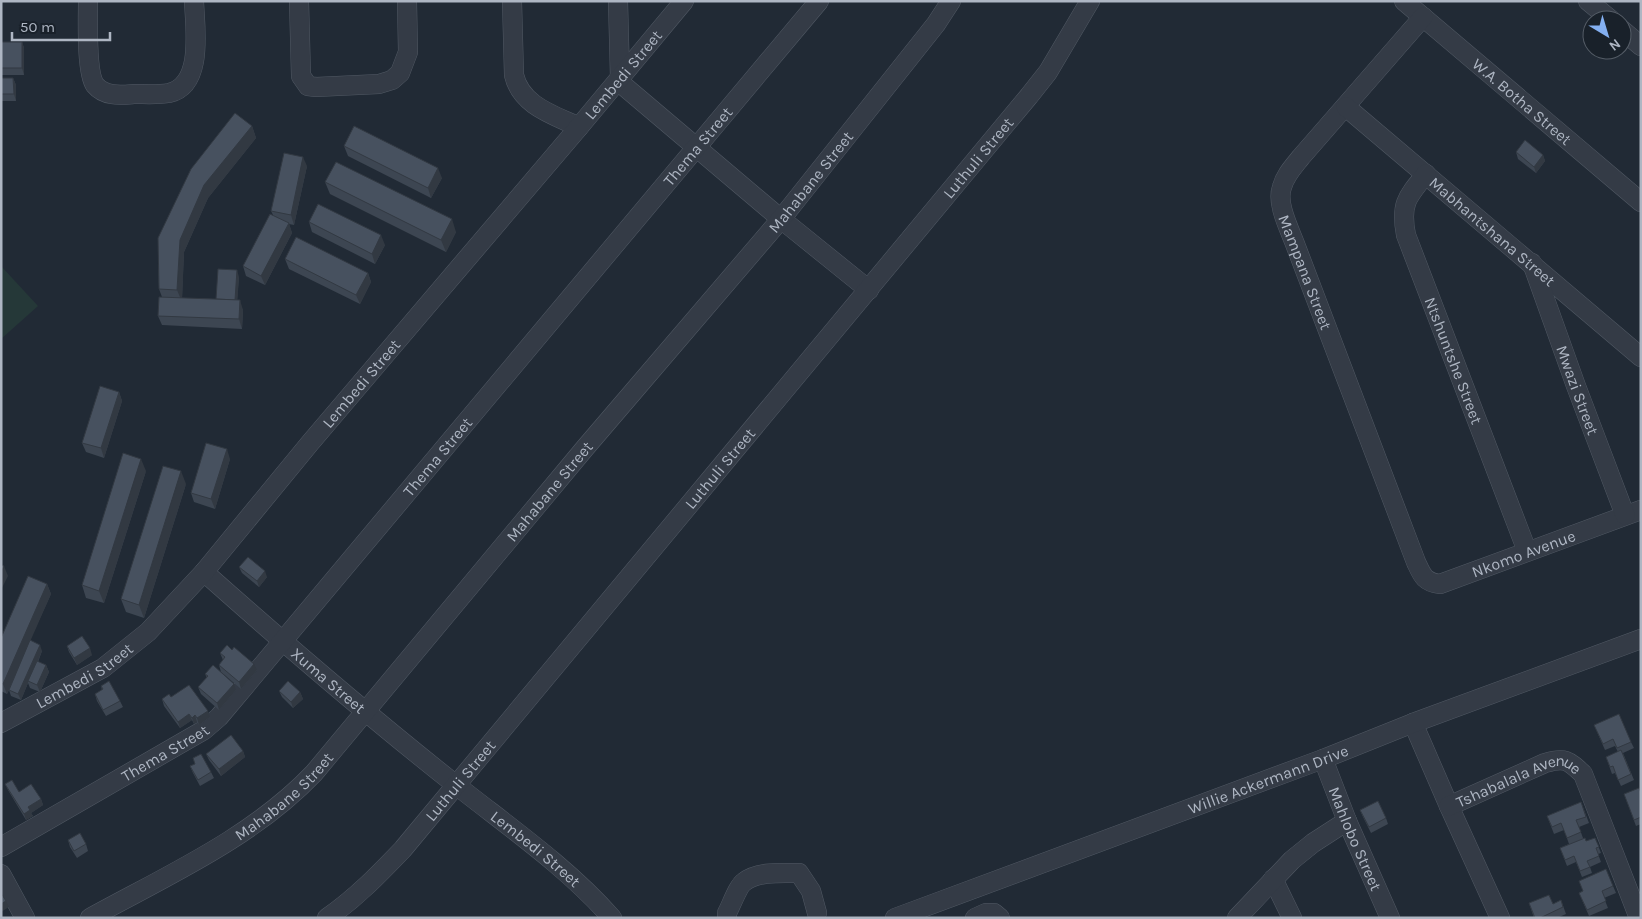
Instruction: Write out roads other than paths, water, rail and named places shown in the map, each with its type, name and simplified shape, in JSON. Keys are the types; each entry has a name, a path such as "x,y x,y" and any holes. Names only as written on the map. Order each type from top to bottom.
{"street":[{"path":"88,1 90,73 95,84 104,92 115,95 169,93 180,88 189,79 193,70 194,59 194,1"},
{"path":"299,1 301,76 308,86 316,87 379,84 392,80 400,74 408,52 407,1"},
{"path":"512,1 514,75 516,84 528,100 579,127"},
{"path":"618,1 619,80 781,219 868,290"},
{"name":"Lembedi Street","path":"1,723 82,680 122,654 148,632 204,572 310,443 684,1"},
{"name":"Thema Street","path":"1,847 204,730 219,718 819,1"},
{"name":"Mahabane Street","path":"90,918 253,826 297,791 314,773 585,448 781,219 936,24 951,1"},
{"name":"Luthuli Street","path":"327,918 346,905 375,879 456,785 868,290 1048,72 1090,1"},
{"name":"W.A. Botha Street","path":"1404,1 1641,202"},
{"path":"1588,1 1598,10"},
{"name":"Mampana Street","path":"1416,562 1282,208 1281,188 1288,173 1423,17"},
{"name":"Mabhantshana Street","path":"1346,107 1641,357"},
{"name":"Ntshuntshe Street","path":"1426,174 1408,197 1404,209 1406,235 1527,551"},
{"name":"Mwazi Street","path":"1532,263 1576,386 1633,512"},
{"name":"Nkomo Avenue","path":"1416,562 1422,576 1431,582 1440,584 1633,512"},
{"name":"Xuma Street","path":"204,572 283,642 456,785"},
{"name":"Willie Ackermann Drive","path":"895,918 1641,639"},
{"path":"1413,723 1448,806 1500,918"},
{"name":"Tshabalala Avenue","path":"1448,806 1545,763 1559,758 1569,761 1583,774 1639,918"},
{"name":"Mahlobo Street","path":"1323,759 1347,821 1390,918"},
{"name":"Lembedi Street","path":"456,785 517,832 586,890 612,918"},
{"path":"1237,918 1292,860 1313,843 1347,821"},
{"path":"727,918 727,913 743,882 756,876 776,873 799,873 811,891 817,913"},
{"path":"1,874 25,918"},
{"path":"1273,879 1292,918"},
{"path":"975,918 994,912 1000,918"}]}
